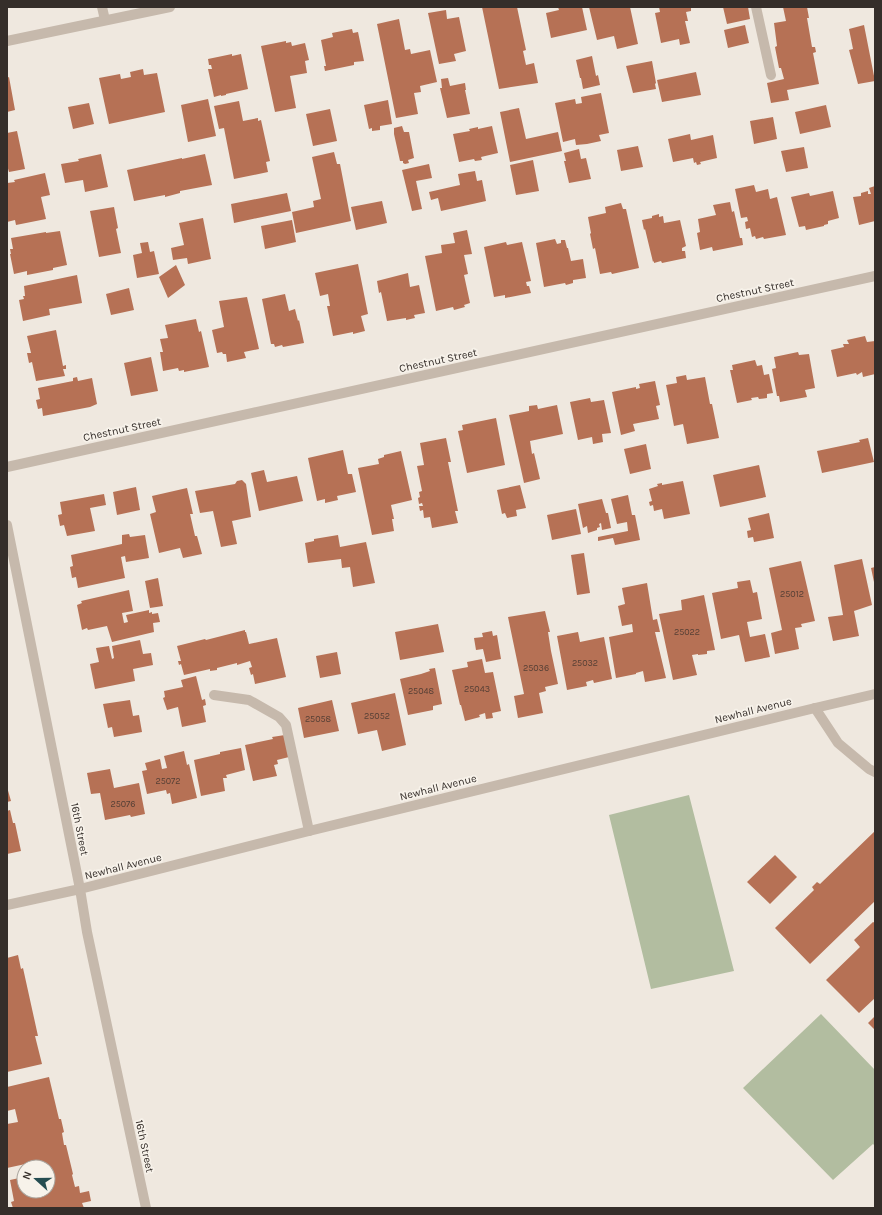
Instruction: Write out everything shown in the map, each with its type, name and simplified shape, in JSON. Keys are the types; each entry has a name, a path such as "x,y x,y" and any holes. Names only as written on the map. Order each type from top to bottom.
{"street":[{"path":"102,7 105,20"},
{"path":"7,42 170,7"},
{"path":"756,7 772,75"},
{"name":"Chestnut Street","path":"7,467 875,276"},
{"name":"16th Street","path":"7,525 80,889 87,932 146,1208"},
{"name":"Newhall Avenue","path":"7,905 80,889 309,831 875,694"},
{"path":"214,695 249,700 279,717 286,725 309,831"},
{"path":"815,708 838,743 873,769"}],"green space":[{"path":"689,795 734,971 651,989 609,815"},
{"path":"821,1014 875,1070 875,1146 873,1144 833,1180 743,1088"}],"building":[{"path":"482,7 517,7 526,50 523,51 526,65 534,63 538,83 499,89"},
{"path":"558,7 582,7 587,30 551,38 546,13 559,10"},
{"path":"589,7 630,7 638,44 617,49 614,36 597,40"},
{"path":"659,7 695,7 691,8 691,11 686,12 688,21 685,21 690,43 680,45 679,39 661,43 655,13 660,12"},
{"path":"723,7 748,7 750,19 727,24"},
{"path":"783,7 807,7 809,18 807,18 812,47 815,47 816,52 813,53 819,84 787,90 789,100 771,103 767,83 784,79 781,68 779,68 775,47 777,46 774,23 786,21"},
{"path":"446,10 447,19 459,17 466,51 454,54 456,61 439,64 428,13"},
{"path":"399,19 405,50 410,49 411,54 430,50 437,82 420,86 421,92 414,93 418,114 396,118 377,24"},
{"path":"745,25 749,43 728,48 724,30"},
{"path":"864,25 875,81 858,84 849,50 853,49 849,29"},
{"path":"352,29 353,33 358,32 364,61 354,62 354,65 325,71 324,66 326,66 321,40 333,37 332,33"},
{"path":"286,41 286,43 291,42 292,46 305,43 309,60 305,61 307,73 290,76 296,108 275,112 261,46"},
{"path":"232,54 232,56 241,54 248,89 214,97 208,69 212,69 211,65 209,65 208,59"},
{"path":"592,56 596,76 598,75 600,85 583,89 576,60"},
{"path":"652,61 656,89 633,93 626,66"},
{"path":"143,69 144,75 157,73 165,112 109,124 99,78 120,74 121,79 131,77 130,72"},
{"path":"696,72 701,95 662,102 657,80"},
{"path":"9,77 15,110 7,112 7,78"},
{"path":"448,78 450,86 465,83 470,114 447,118 440,88 442,88 441,79"},
{"path":"601,93 609,133 599,135 601,141 587,144 576,145 575,139 563,142 555,103 575,99 576,104 582,103 581,97"},
{"path":"208,99 216,136 188,142 181,105"},
{"path":"388,100 392,124 380,126 380,130 372,131 372,128 369,129 364,105"},
{"path":"239,101 243,121 258,118 258,121 261,120 270,161 266,162 268,172 234,179 224,128 219,129 214,106"},
{"path":"89,103 94,124 73,129 68,107"},
{"path":"826,105 831,127 800,134 795,112"},
{"path":"519,108 526,139 558,132 562,151 510,162 500,112"},
{"path":"330,109 337,141 313,146 306,114"},
{"path":"773,117 777,139 754,144 750,121"},
{"path":"402,126 404,132 409,132 414,158 408,160 409,163 405,164 403,161 400,161 394,134 394,128"},
{"path":"492,126 498,153 481,157 482,160 475,161 474,159 459,162 453,134 470,131 469,129 478,127 478,129"},
{"path":"17,131 25,169 9,172 7,165 7,133"},
{"path":"690,134 691,140 713,135 717,158 700,162 701,164 697,165 696,162 694,163 693,158 673,162 668,139"},
{"path":"638,146 643,167 621,171 617,150"},
{"path":"804,147 808,168 786,172 781,151"},
{"path":"579,149 581,159 586,158 591,179 569,183 564,161 566,161 564,153"},
{"path":"334,152 337,164 340,164 351,221 296,233 292,212 314,207 313,201 321,199 312,157"},
{"path":"101,154 108,187 85,192 83,180 65,183 61,164 79,161 78,159"},
{"path":"205,154 212,185 180,191 180,193 165,197 165,195 134,201 127,170"},
{"path":"533,160 539,191 516,195 510,165"},
{"path":"429,164 432,178 416,181 422,209 412,211 402,170"},
{"path":"475,171 477,181 482,180 486,201 441,211 438,198 431,200 429,192 460,185 458,174"},
{"path":"45,173 50,195 41,197 46,219 16,225 15,220 7,222 7,183"},
{"path":"754,185 756,192 768,189 770,199 777,197 786,235 756,239 755,236 752,237 750,228 746,229 745,222 748,221 747,217 741,218 735,189"},
{"path":"875,186 875,221 859,225 853,197 861,196 861,193 868,191 868,194 871,194 869,188"},
{"path":"833,191 839,218 828,221 828,224 824,226 806,230 805,226 799,227 791,197 809,193 810,196"},
{"path":"287,193 291,211 234,223 231,204"},
{"path":"382,201 387,223 356,230 351,207"},
{"path":"730,202 732,212 734,211 743,245 713,251 712,247 700,250 697,233 700,232 698,219 716,215 713,205"},
{"path":"621,203 623,209 626,209 639,268 612,274 611,272 600,274 595,248 593,249 588,217 606,213 605,207"},
{"path":"114,207 118,228 116,229 121,253 99,257 90,211"},
{"path":"659,214 659,217 663,216 664,223 680,220 686,246 682,248 682,251 685,251 686,258 662,263 661,261 653,262 642,220 652,218 652,216"},
{"path":"203,218 211,259 188,264 187,258 173,260 171,248 184,245 179,223"},
{"path":"292,220 296,242 265,249 261,226"},
{"path":"467,230 472,254 464,255 468,274 464,275 470,303 464,305 465,307 454,310 453,307 436,311 425,256 442,253 441,245 455,243 453,233"},
{"path":"60,231 67,265 53,268 53,270 27,275 27,271 14,274 10,254 10,249 13,249 11,238"},
{"path":"555,239 557,244 561,243 561,240 565,240 571,261 583,259 586,278 573,280 573,283 566,285 565,283 544,287 536,243"},
{"path":"148,242 150,252 154,251 159,274 137,278 133,255 142,253 140,243"},
{"path":"506,242 507,245 522,242 531,281 526,282 531,293 505,298 505,295 494,297 484,247"},
{"path":"358,264 368,314 361,316 365,331 333,336 327,306 330,306 328,294 320,296 315,273"},
{"path":"176,265 185,285 168,298 159,277"},
{"path":"408,273 410,287 419,285 425,313 414,315 415,318 406,320 406,318 387,321 381,292 379,293 377,281"},
{"path":"77,275 82,303 49,309 50,315 23,321 19,300 24,299 24,286"},
{"path":"129,288 134,310 111,315 106,294"},
{"path":"285,294 289,311 295,309 304,343 275,347 274,344 271,344 262,299"},
{"path":"247,297 259,349 244,352 246,358 227,362 226,354 223,354 222,352 217,353 212,330 224,327 219,301"},
{"path":"196,319 199,332 201,331 209,367 184,372 184,370 179,371 178,368 163,371 160,352 163,352 160,339 168,338 165,325"},
{"path":"56,330 63,366 66,365 66,369 63,369 65,376 36,381 32,362 29,363 27,353 31,353 27,336"},
{"path":"865,336 867,342 875,341 875,374 863,377 862,372 857,375 856,373 837,377 831,350 844,347 843,344 849,344 847,340"},
{"path":"798,352 799,355 809,354 815,388 805,390 807,397 780,402 779,396 777,396 772,369 776,368 774,357"},
{"path":"151,357 158,391 131,396 124,363"},
{"path":"755,360 757,366 762,365 764,375 769,374 773,393 767,394 767,398 751,398 752,400 737,403 730,370 733,370 732,365"},
{"path":"686,375 687,380 705,377 719,438 687,444 683,424 674,426 666,385 677,383 676,377"},
{"path":"77,377 78,381 92,378 97,404 90,407 43,416 42,408 38,409 36,400 40,399 38,388 73,381 73,378"},
{"path":"655,381 660,405 656,406 659,419 633,424 635,431 621,435 612,392 636,387 636,389 640,388 639,384"},
{"path":"590,398 591,402 604,400 611,433 602,434 603,442 593,444 592,437 578,440 570,402"},
{"path":"537,405 538,409 557,405 563,434 530,441 532,454 534,453 540,479 524,483 509,415 529,411 529,406"},
{"path":"496,418 505,465 467,473 458,431 463,430 462,425"},
{"path":"446,438 451,462 448,462 458,511 455,511 458,523 432,528 430,517 424,518 423,510 420,511 419,506 423,506 422,503 419,504 418,498 420,497 419,492 422,491 417,466 424,465 420,443"},
{"path":"868,438 874,462 822,473 817,451 860,442 859,440"},
{"path":"646,444 651,469 630,474 624,449"},
{"path":"343,450 348,474 352,474 356,492 337,496 338,500 325,503 325,499 317,501 308,458"},
{"path":"401,451 412,500 391,505 394,519 392,519 394,531 372,535 358,468 379,464 378,459 384,457 384,455"},
{"path":"759,465 766,497 720,507 713,475"},
{"path":"264,470 267,482 297,476 303,501 259,511 251,473"},
{"path":"242,480 246,484 251,517 232,521 237,544 221,547 213,511 200,513 195,491 235,484 237,481"},
{"path":"683,481 690,514 664,519 662,509 654,511 653,505 650,506 649,502 652,501 649,489 658,486 657,484 662,483 662,485"},
{"path":"520,485 526,508 516,510 517,516 507,518 505,513 502,514 497,490"},
{"path":"136,487 140,510 117,515 113,492"},
{"path":"187,488 193,514 190,514 195,536 197,536 202,554 183,558 180,548 159,553 150,514 156,512 152,496"},
{"path":"104,494 106,505 90,508 95,531 67,536 64,525 60,526 58,515 62,514 60,502"},
{"path":"628,495 632,515 635,515 640,540 615,545 613,538 598,541 598,537 628,531 627,522 617,524 611,499"},
{"path":"602,499 606,513 608,513 611,528 602,530 601,523 599,524 600,527 597,528 597,530 588,533 587,526 583,528 578,504"},
{"path":"576,509 581,534 552,540 547,515"},
{"path":"769,513 774,538 754,542 753,537 748,538 747,531 751,530 748,518"},
{"path":"129,534 130,537 145,535 149,558 126,562 125,556 121,557 125,578 78,588 76,577 72,578 70,567 73,566 71,555 122,544 122,535"},
{"path":"338,535 340,547 366,542 375,583 353,587 350,567 342,568 341,559 308,563 305,543 314,541 314,539"},
{"path":"584,553 590,593 577,595 571,555"},
{"path":"862,559 872,605 854,611 859,636 833,641 828,617 843,615 834,565"},
{"path":"801,561 815,621 801,624 802,627 795,628 799,649 775,654 771,633 782,630 769,568"},
{"path":"875,567 875,582 874,582 871,568"},
{"path":"158,578 163,606 150,608 145,581"},
{"path":"750,580 753,593 757,592 762,619 747,622 750,637 765,634 770,657 745,662 739,635 721,639 712,593 738,588 737,582"},
{"path":"647,583 653,620 657,619 660,632 655,632 666,678 645,682 643,671 616,678 609,637 633,632 632,624 622,626 618,606 625,604 622,588"},
{"path":"129,590 133,611 122,613 124,623 128,622 126,615 149,610 149,613 152,612 152,614 158,613 160,622 153,623 154,632 112,642 107,626 82,630 77,605 82,603 81,601"},
{"path":"704,595 715,650 707,651 707,654 692,655 697,675 673,680 659,614 682,610 681,600"},
{"path":"545,611 550,632 548,632 558,684 545,687 546,691 539,693 543,713 518,718 514,696 524,694 508,617"},
{"path":"438,624 444,652 400,660 395,632"},
{"path":"245,630 249,644 277,638 286,677 255,684 253,674 251,675 249,668 252,667 250,661 237,665 237,663 217,668 217,670 210,671 210,669 184,675 181,664 179,665 178,661 181,661 177,646"},
{"path":"492,631 493,636 497,635 501,659 486,662 483,649 476,650 474,638 483,637 482,633"},
{"path":"578,632 580,642 604,637 612,679 594,683 593,680 586,682 587,686 567,690 557,636"},
{"path":"140,640 143,654 151,653 153,665 133,669 135,681 95,689 90,664 99,662 96,648 109,646 112,659 114,658 112,646"},
{"path":"337,652 341,674 320,678 316,656"},
{"path":"482,659 485,673 493,672 501,711 492,713 493,718 486,719 485,713 479,715 480,717 465,721 452,670 468,667 467,662"},
{"path":"435,668 442,704 433,706 433,710 408,715 400,679 421,674 430,671 429,669"},
{"path":"196,676 202,700 205,699 206,705 203,706 206,722 182,727 178,707 167,710 163,698 165,697 164,691 183,687 181,680"},
{"path":"395,693 406,745 382,751 377,730 358,734 351,703"},
{"path":"130,700 133,716 139,715 142,732 114,737 112,727 108,728 103,704"},
{"path":"332,700 339,731 304,738 298,708"},
{"path":"285,735 289,757 277,760 278,764 274,765 277,776 253,781 245,745 273,739 272,737"},
{"path":"241,748 245,770 226,775 227,778 223,778 225,791 201,796 194,760 220,754 220,752"},
{"path":"184,751 187,765 189,764 197,798 172,804 170,793 167,794 166,790 147,794 142,771 147,770 145,763 160,759 162,769 167,768 164,756"},
{"path":"110,769 114,788 139,783 145,814 131,817 130,815 105,820 100,793 91,794 87,773"},
{"path":"7,787 11,801 7,802"},
{"path":"10,810 13,823 15,823 21,851 7,854 7,811"},
{"path":"875,831 875,901 810,964 775,928 814,890 812,887 817,882 820,884"},
{"path":"775,855 797,877 770,904 747,882"},
{"path":"873,922 875,923 875,998 859,1013 826,980 860,947 854,940"},
{"path":"18,955 21,969 23,968 38,1036 35,1036 42,1064 7,1072 7,958"},
{"path":"875,1016 875,1030 868,1023"},
{"path":"49,1077 59,1119 61,1119 64,1132 62,1133 64,1145 66,1145 75,1187 79,1186 80,1193 89,1191 91,1201 82,1203 84,1208 13,1208 11,1202 14,1201 10,1180 16,1179 16,1199 56,1199 56,1159 16,1159 16,1166 7,1168 7,1124 18,1122 15,1109 7,1111 7,1087"}]}
